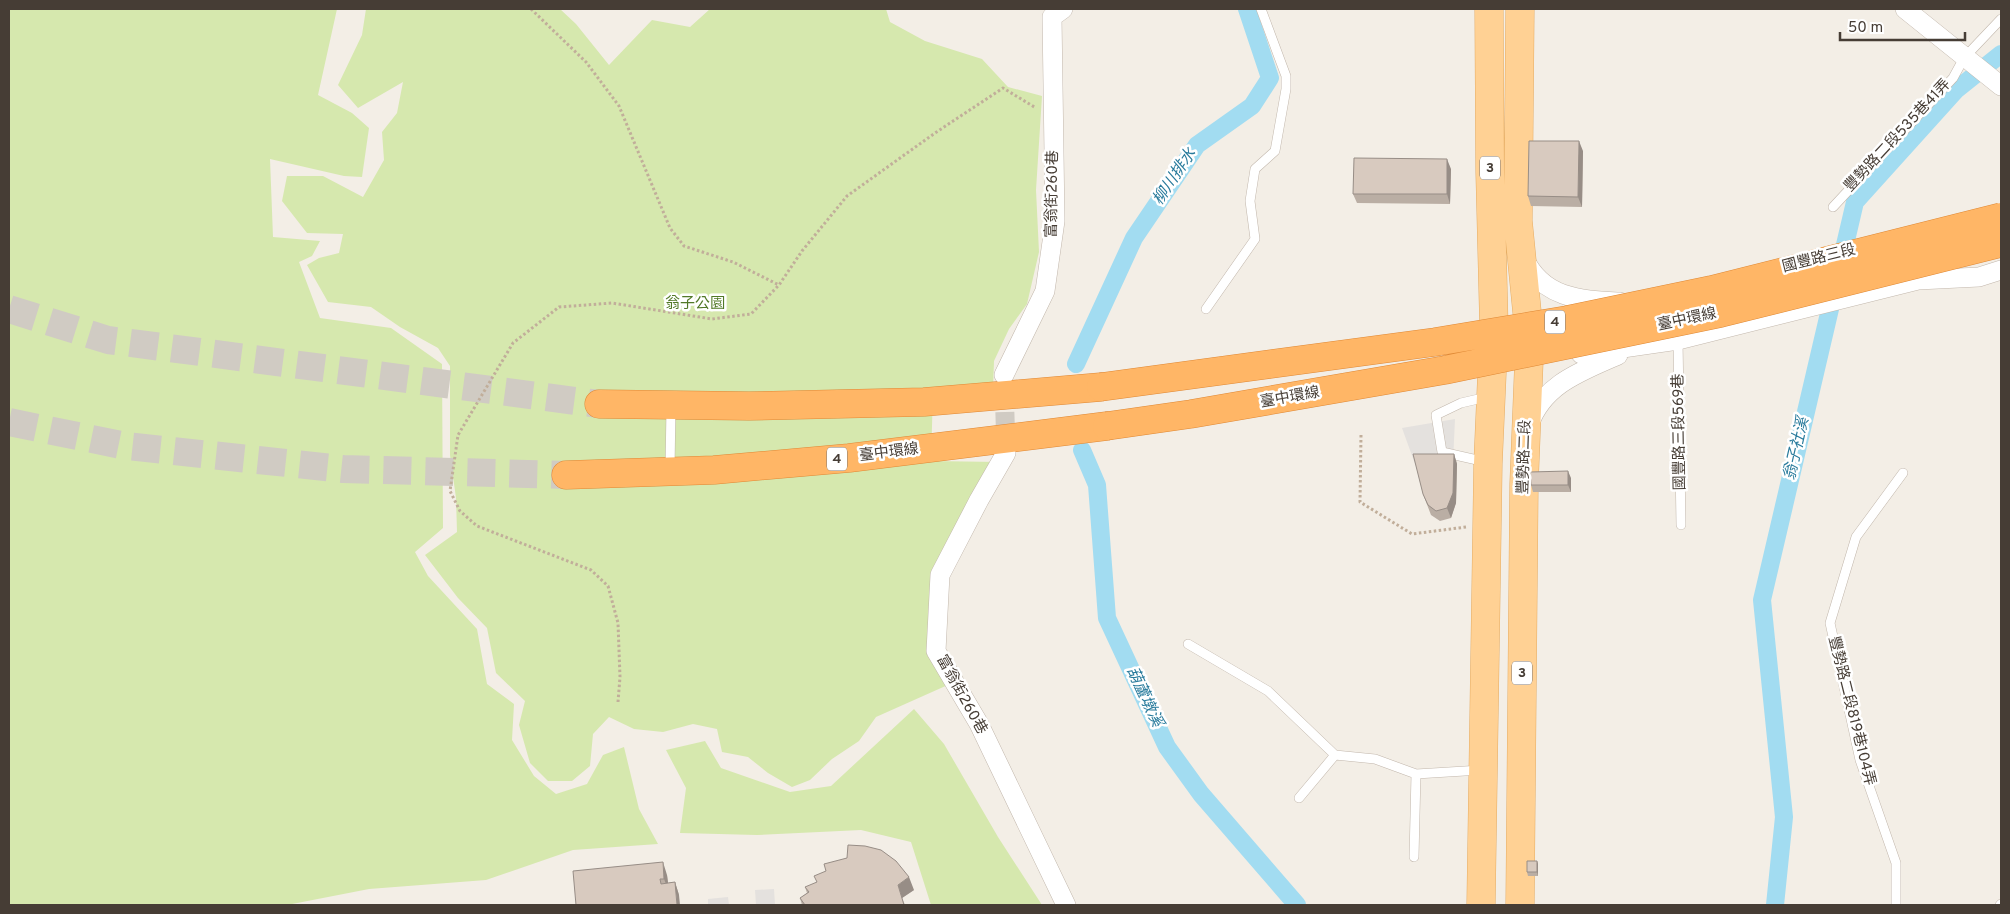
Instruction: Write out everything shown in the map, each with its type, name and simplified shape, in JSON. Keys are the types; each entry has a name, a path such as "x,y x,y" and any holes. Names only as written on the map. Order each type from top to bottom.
{"highway":[{"name":"臺中環線","path":"599,404 748,406 924,402 1101,387 1435,342 1567,320 1711,290 2001,217"},
{"name":"臺中環線","path":"566,475 714,470 849,458 1191,414 1454,368 1721,313 2001,245"}],"main road":[{"name":"3","path":"1481,905 1488,462 1494,328 1490,172 1489,9"},
{"name":"豐勢路二段","path":"1520,9 1518,221 1528,322 1529,360 1524,484 1520,905"}],"street":[{"name":"富翁街260巷","path":"1004,376 1045,291 1056,221 1052,17 1063,9"},
{"path":"1905,9 1996,82"},
{"name":"國豐路三段","path":"1494,328 1636,303 2001,213"},
{"path":"1918,280 1963,255 2001,245"},
{"name":"國豐路三段","path":"1520,247 1526,263 1533,272 1546,285 1558,293 1580,300 1636,303"},
{"path":"1491,383 1529,360 1678,340 1918,280 1979,277 2001,270"},
{"path":"1526,441 1535,411 1553,388 1585,370 1636,347"},
{"name":"富翁街260巷","path":"1006,453 940,575 936,651 979,724 1066,905"}],"lane":[{"path":"1206,309 1255,239 1250,201 1255,169 1275,151 1283,107 1286,76 1261,9"},
{"name":"豐勢路二段535巷41弄","path":"1833,207 1969,61 2001,19"},
{"name":"國豐路三段569巷","path":"1678,340 1681,525"},
{"path":"1488,462 1442,452 1436,415 1461,403 1491,383"},
{"path":"670,471 671,405"},
{"name":"豐勢路二段819巷104弄","path":"1896,905 1896,863 1860,760 1830,623 1856,537 1903,473"},
{"path":"1188,644 1268,691 1335,756 1375,759 1416,774 1483,770"},
{"path":"1299,798 1335,756"},
{"path":"1414,857 1416,774"}],"path":[{"path":"531,9 586,62 620,106 670,228 684,246 733,262 779,285"},
{"path":"618,702 620,677 618,623 608,586 591,570 477,526 460,511 450,491 458,435 513,344 559,307 612,303 712,318 751,314 779,285 802,251 847,196 935,133 1003,88 1054,119"},
{"path":"1361,435 1360,502 1412,534 1487,524"}],"green space":[{"path":"9,9 337,9 318,95 352,113 369,128 362,177 344,176 270,159 273,237 320,241 312,256 299,262 320,318 391,328 442,364 443,528 415,552 428,576 477,629 487,684 514,704 512,740 534,776 556,794 587,784 603,755 624,747 639,809 658,844 573,850 486,880 369,889 287,905 9,905"},
{"name":"翁子公園","path":"366,9 560,9 576,24 609,65 652,20 690,27 710,9 886,9 890,22 925,41 982,59 1008,87 1042,96 1036,190 1039,252 1027,304 1009,329 994,361 993,390 933,391 931,461 999,462 932,607 950,684 876,717 859,741 832,759 810,780 792,787 768,773 748,757 722,752 717,729 693,724 663,732 634,729 609,717 593,734 590,766 572,781 548,781 530,763 519,725 525,701 496,673 487,628 458,598 425,555 457,532 456,498 450,455 450,366 438,348 400,327 371,307 328,302 307,265 319,258 339,253 343,234 307,233 282,201 287,176 323,176 363,197 384,160 382,132 397,113 403,82 358,108 338,85 362,35"},
{"path":"914,709 944,744 998,837 1042,905 931,905 911,842 861,830 757,835 680,833 686,788 666,750 705,741 721,768 790,792 831,786"}],"shaded area":[{"path":"1455,419 1453,462 1415,464 1402,428"},
{"path":"774,889 775,905 756,905 755,890"},
{"path":"728,897 729,905 708,905 708,899"}],"building":[{"path":"1529,141 1579,141 1578,197 1528,196"},
{"path":"1354,158 1447,159 1447,194 1353,194"},
{"path":"1413,454 1454,454 1453,493 1447,508 1436,511 1428,505 1423,494"},
{"path":"1568,471 1568,485 1531,485 1530,472"},
{"path":"848,845 865,846 881,850 896,861 909,877 898,885 904,905 805,905 800,898 809,892 805,887 817,882 814,876 826,871 824,864 847,858"},
{"path":"1527,861 1537,861 1537,872 1527,872"},
{"path":"663,862 664,879 660,879 661,884 675,882 677,905 576,905 573,871"}],"waterway":[{"name":"柳川排水","path":"1076,364 1134,238 1197,145 1252,106 1270,78 1247,9"},
{"name":"翁子社溪","path":"1775,905 1784,817 1762,600 1855,202 1956,90 2001,54"},
{"name":"葫蘆墩溪","path":"1082,450 1097,485 1107,618 1167,747 1201,794 1297,905"}],"tunnel":[{"path":"9,309 108,340 599,404"},
{"path":"1004,384 1006,449"},
{"path":"9,422 126,446 343,469 566,475"}]}
